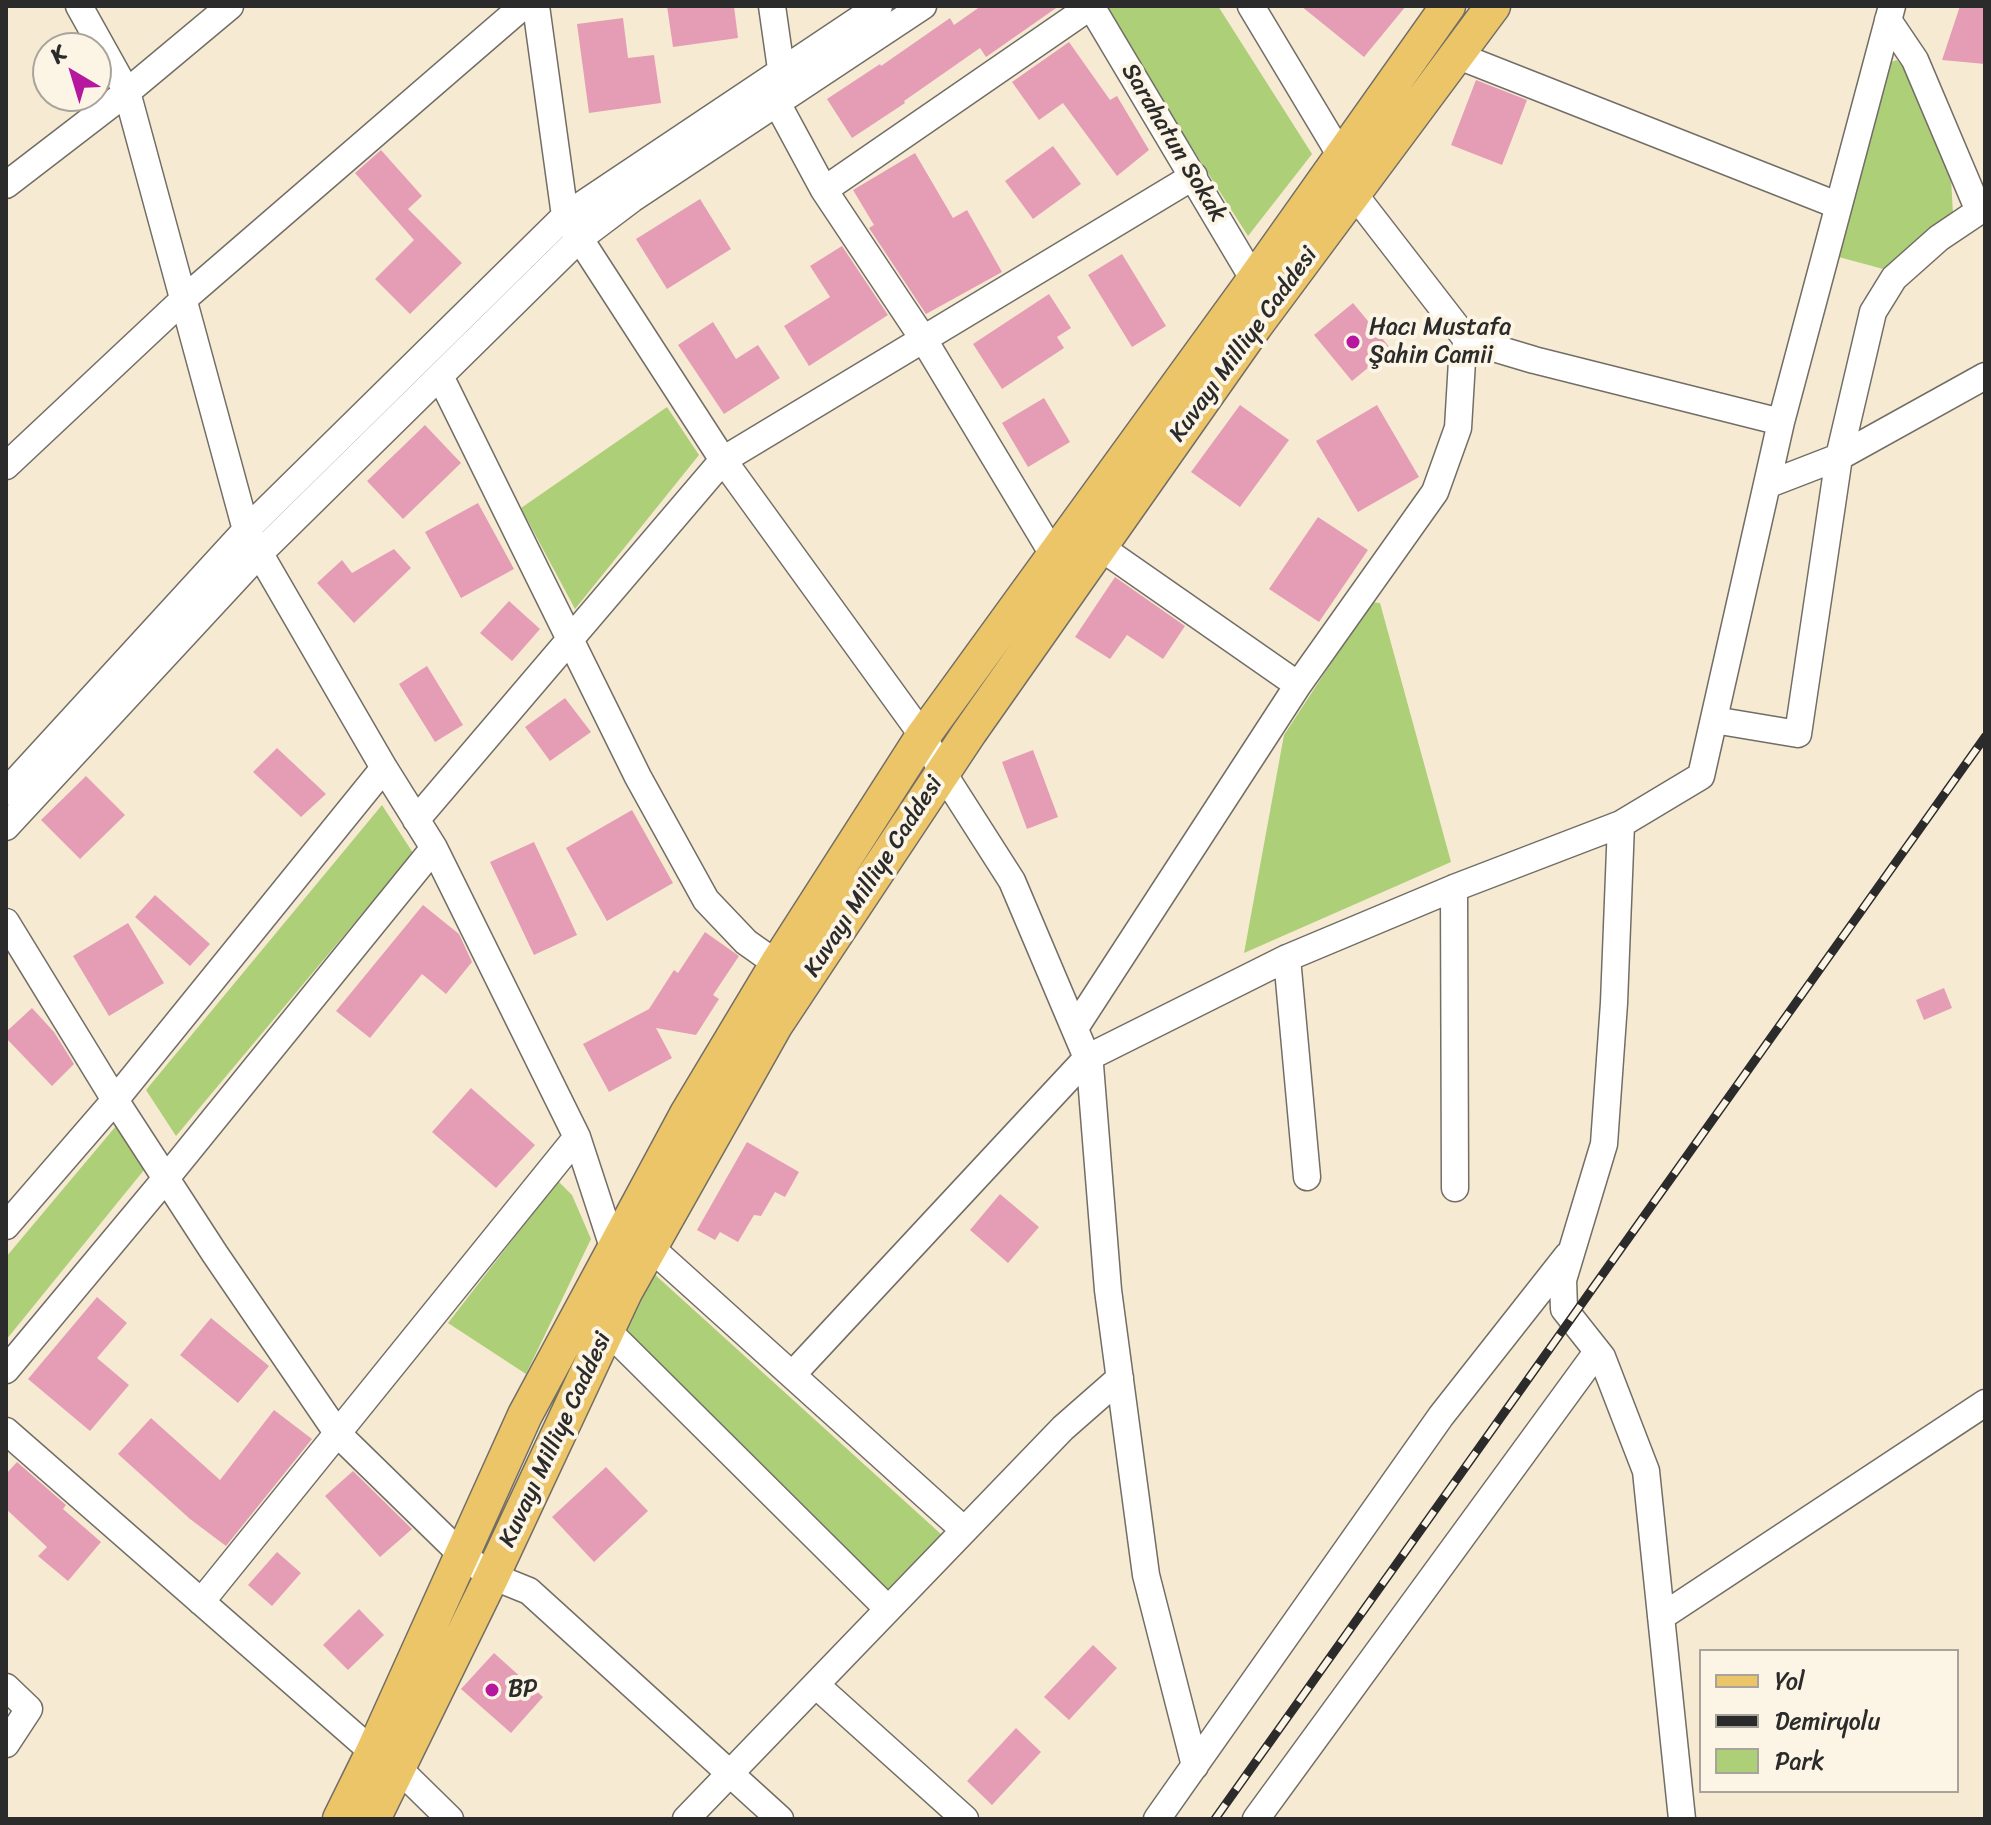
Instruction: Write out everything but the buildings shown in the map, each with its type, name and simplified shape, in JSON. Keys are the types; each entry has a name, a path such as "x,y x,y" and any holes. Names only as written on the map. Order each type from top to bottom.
{"main road":[{"name":"Kuvayı Milliye Caddesi","path":"373,1819 386,1760 463,1556 525,1415 687,1114 777,964 923,736 1254,280 1448,6"},
{"name":"Kuvayı Milliye Caddesi","path":"340,1819 386,1760 492,1576 607,1330 650,1247 776,1024 943,773 1255,326 1493,6"}],"street":[{"path":"79,6 127,92 246,530 434,848 577,1137 614,1250"},
{"path":"6,185 127,92 230,6"},
{"path":"6,466 185,298 523,6"},
{"path":"536,6 565,216 723,460 923,736 1012,881 1090,1065 1108,1290 1146,1575 1195,1766"},
{"path":"772,6 781,69"},
{"path":"6,792 246,530 565,216 879,6"},
{"path":"6,827 260,553 579,239 632,199 923,6"},
{"path":"824,190 1091,6"},
{"name":"Sarahatun Sokak","path":"1091,6 1254,280"},
{"path":"1251,6 1341,156"},
{"path":"792,1375 1087,1058 1287,958 1454,888 1621,824 1701,776 1781,422 1890,13"},
{"path":"1714,720 1798,734 1839,457 1873,312 1894,278 1939,238 1982,209 1915,60 1890,13"},
{"path":"1456,55 1837,205"},
{"path":"777,103 824,190 924,340 1054,556"},
{"path":"416,820 723,460 1194,176"},
{"path":"1354,194 1467,340 1781,422"},
{"path":"1075,1028 1298,685 1435,492 1458,428 1462,361 1467,340"},
{"path":"440,376 638,777 706,900 746,942 777,964"},
{"path":"1769,484 1839,457 1985,376"},
{"path":"1100,547 1298,685"},
{"path":"6,1226 115,1100 384,768"},
{"path":"1621,824 1614,1003 1604,1144 1563,1280 1564,1309 1602,1357 1646,1471 1682,1819"},
{"path":"6,1370 434,848"},
{"path":"1454,888 1455,1188"},
{"path":"6,922 115,1100 338,1434 463,1556 492,1576 529,1591 780,1819"},
{"path":"1287,958 1307,1177"},
{"path":"201,1602 577,1137"},
{"path":"650,1247 964,1530"},
{"path":"1157,1819 1441,1416 1570,1253"},
{"path":"607,1330 888,1609"},
{"path":"1256,1819 1597,1352"},
{"path":"686,1819 1063,1428 1120,1378"},
{"path":"1661,1617 1985,1403"},
{"path":"6,1431 450,1819"},
{"path":"816,1685 965,1819"},
{"path":"6,1687 29,1709 6,1744"}],"green space":[{"path":"1218,6 1312,154 1248,236 1103,8"},
{"path":"1897,60 1903,67 1951,178 1953,214 1887,270 1835,256 1888,63"},
{"path":"667,407 699,455 575,609 521,508"},
{"path":"1371,602 1380,603 1451,862 1244,953 1284,735"},
{"path":"382,805 413,853 176,1136 146,1090"},
{"path":"116,1126 144,1170 6,1340 6,1257"},
{"path":"558,1181 572,1195 591,1239 526,1374 448,1323"},
{"path":"652,1272 942,1535 886,1591 619,1327"}],"railway":[{"path":"1215,1819 1985,737"}],"place":[{"name":"Hacı Mustafa Şahin Camii","path":"1353,342"},
{"name":"BP","path":"492,1690"}]}
